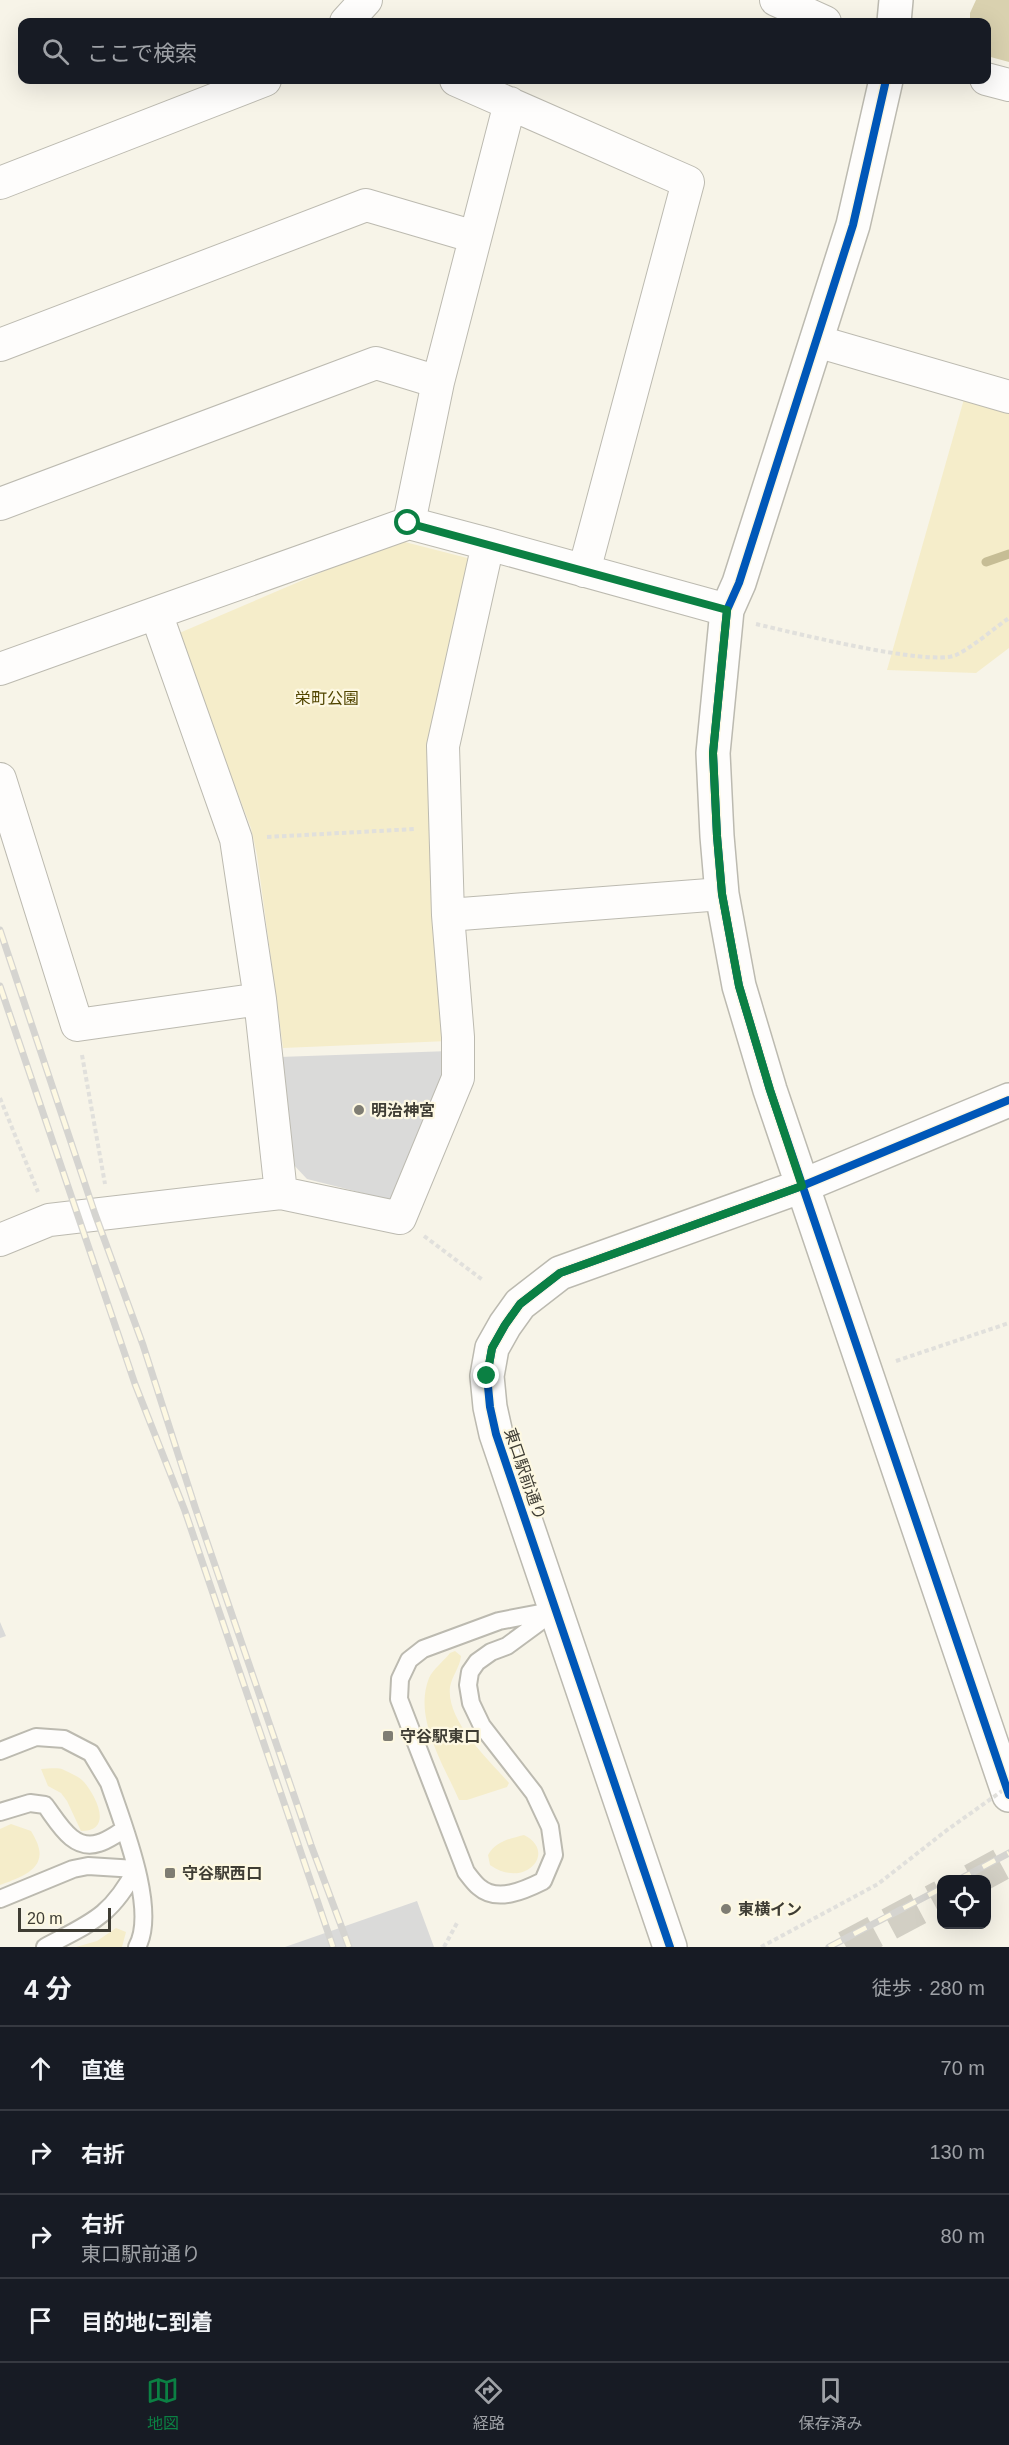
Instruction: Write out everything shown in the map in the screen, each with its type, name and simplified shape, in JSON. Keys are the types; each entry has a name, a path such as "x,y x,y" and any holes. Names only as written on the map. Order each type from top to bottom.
{"street":[{"path":"350,18 366,0"},
{"path":"776,0 816,18"},
{"path":"894,18 896,0"},
{"path":"991,80 1009,85"},
{"path":"0,183 255,84"},
{"path":"465,84 688,182 584,571"},
{"path":"885,84 853,225 727,614 713,753 717,836 722,894 739,986 770,1090 1009,1795"},
{"path":"408,523 438,382 510,103"},
{"path":"0,345 366,205 475,237"},
{"path":"816,341 1009,397"},
{"path":"0,504 376,363 438,382"},
{"path":"0,669 408,523 584,571 727,614"},
{"path":"0,1240 49,1221 281,1193 400,1218 458,1078 458,1037 448,915 442,746 488,544"},
{"path":"156,614 236,839 260,999 281,1193"},
{"path":"0,779 77,1025 260,999"},
{"path":"448,915 722,894"},
{"name":"東口駅前通り","path":"670,1947 496,1434 487,1376 492,1348 520,1304 560,1273 802,1186 1009,1100"}],"lane":[{"path":"556,1610 507,1646 491,1652 477,1662 470,1672 468,1684 471,1703 482,1726 534,1793 550,1827 554,1855 543,1881 523,1890 500,1895 480,1889 466,1872 399,1699 400,1679 409,1660 423,1649 499,1621 556,1610"},
{"path":"0,1751 36,1737 64,1739 91,1753 109,1783 136,1869 142,1895 144,1922 137,1947"},
{"path":"0,1812 30,1803 45,1805 60,1827 76,1841 86,1845 98,1844 124,1830"},
{"path":"0,1899 73,1869 88,1866 136,1869"},
{"path":"45,1947 99,1919 123,1894 136,1869"}],"path":[{"path":"727,614 865,648 933,657 955,656 1009,618"},
{"path":"236,839 446,828"},
{"path":"77,1025 110,1212"},
{"path":"0,1098 49,1221"},
{"path":"400,1218 484,1281"},
{"path":"895,1361 1009,1323"},
{"path":"761,1947 878,1884 946,1830 1009,1786"},
{"path":"444,1947 457,1923"}],"green space":[{"path":"968,385 1009,397 1009,648 976,673 887,670"},
{"name":"栄町公園","path":"397,540 479,561 437,748 448,1041 283,1048 257,855 251,828 177,634"},
{"path":"455,1651 461,1656 450,1687 455,1713 470,1739 509,1783 507,1787 467,1800 459,1800 446,1772 432,1741 425,1709 425,1693 429,1678 450,1653"},
{"path":"41,1769 62,1769 82,1780 97,1804 100,1819 97,1825 81,1831 67,1801 61,1793 48,1786"},
{"path":"11,1824 31,1831 38,1844 39,1857 37,1863 27,1873 0,1885 0,1829"},
{"path":"524,1835 534,1842 538,1850 533,1866 515,1873 503,1872 490,1865 488,1855 491,1850 503,1841"},
{"path":"116,1928 126,1932 122,1947 76,1947 97,1941"}],"shaded area":[{"path":"976,0 1009,0 1009,62 991,57 991,18 970,18"}],"building":[{"name":"明治神宮","path":"450,1051 410,1186 390,1200 307,1179 292,1163 279,1057"},
{"path":"0,1622 6,1636 0,1638"},
{"path":"417,1901 434,1947 285,1947"}],"waterway":[{"path":"986,562 1009,554"}],"tunnel":[{"path":"981,1875 1009,1860"},
{"path":"846,1947 937,1899"}],"railway":[{"path":"0,930 95,1214 143,1345 195,1507 311,1845 349,1947"},
{"path":"0,986 135,1384 185,1511 333,1947"},
{"path":"967,1875 1009,1853"},
{"path":"829,1947 937,1891"}],"cycle path":[{"path":"885,84 853,225 739,583 727,610 713,753 717,836 722,894 739,986 770,1090 1009,1795"},
{"path":"670,1947 496,1434 487,1376 492,1348 520,1304 560,1273 802,1186 1009,1100"}],"place":[{"name":"明治神宮","path":"359,1110"},
{"name":"守谷駅東口","path":"388,1736"},
{"name":"守谷駅西口","path":"170,1873"},
{"name":"東横イン","path":"726,1909"}],"route":[{"path":"408,523 727,610 713,753 722,894 739,986 802,1186 560,1273 520,1304 505,1325 492,1348 487,1376"}]}
